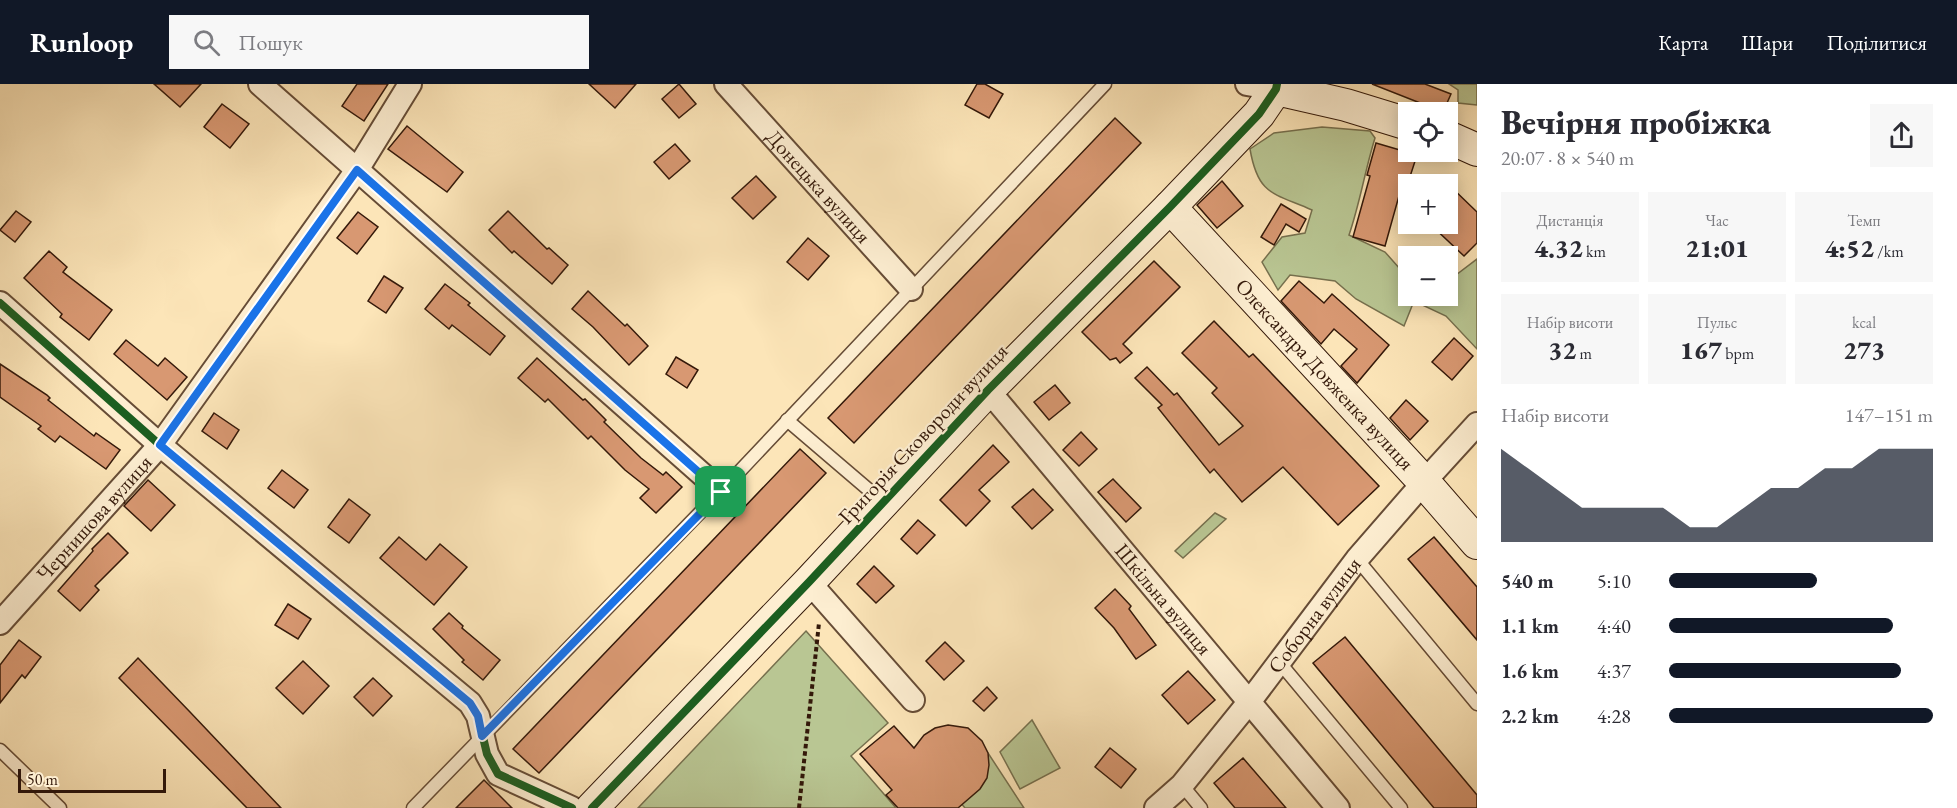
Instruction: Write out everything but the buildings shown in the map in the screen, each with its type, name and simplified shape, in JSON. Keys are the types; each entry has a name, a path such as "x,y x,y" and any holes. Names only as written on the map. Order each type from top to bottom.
{"street":[{"path":"260,84 721,492"},
{"name":"Чернишова вулиця","path":"0,623 160,445 357,170 410,84"},
{"name":"Донецька вулиця","path":"726,84 911,290"},
{"path":"1267,86 1346,105 1398,121"},
{"name":"Григорія Сковороди вулиця","path":"592,808 815,590 883,502 988,390 1259,114 1267,86"},
{"path":"1458,141 1477,150"},
{"name":"Олександра Довженка вулиця","path":"1170,207 1424,482 1477,543"},
{"path":"0,303 160,445 470,703 478,716 487,754 498,774 572,808"},
{"name":"Шкільна вулиця","path":"988,390 1338,808"},
{"name":"Соборна вулиця","path":"1156,808 1182,785 1250,701 1357,559 1477,424"},
{"path":"815,590 913,700"}],"lane":[{"path":"413,808 721,492 1105,84"},
{"path":"787,420 883,502"},
{"path":"1357,559 1477,704"},
{"path":"1280,663 1401,808"},
{"path":"0,750 60,808"},
{"path":"1182,785 1201,808"}],"path":[{"path":"799,808 815,590"}],"green space":[{"path":"1449,84 1477,84 1477,105 1458,103 1458,90"},
{"path":"1322,127 1370,131 1375,138 1349,235 1385,252 1398,267 1398,306 1412,306 1404,326 1356,299 1335,281 1290,275 1278,290 1262,262 1282,237 1305,233 1312,210 1270,191 1258,176 1250,149 1274,133"},
{"path":"1477,259 1477,349 1446,316 1425,306 1458,306 1458,273"},
{"path":"1215,513 1226,519 1183,558 1175,551"},
{"path":"806,631 888,723 851,756 896,808 638,808"},
{"path":"1032,720 1060,768 1020,789 1000,752"},
{"path":"988,753 1024,808 965,808 960,802 974,794 983,783 988,769"}],"cycle path":[{"path":"592,808 809,582 988,390 1259,114 1277,84"},
{"path":"0,303 160,445 470,703 478,716 487,754 498,774 572,808"}],"route":[{"path":"357,170 721,492 482,736 478,716 470,703 160,445 357,170"}]}
